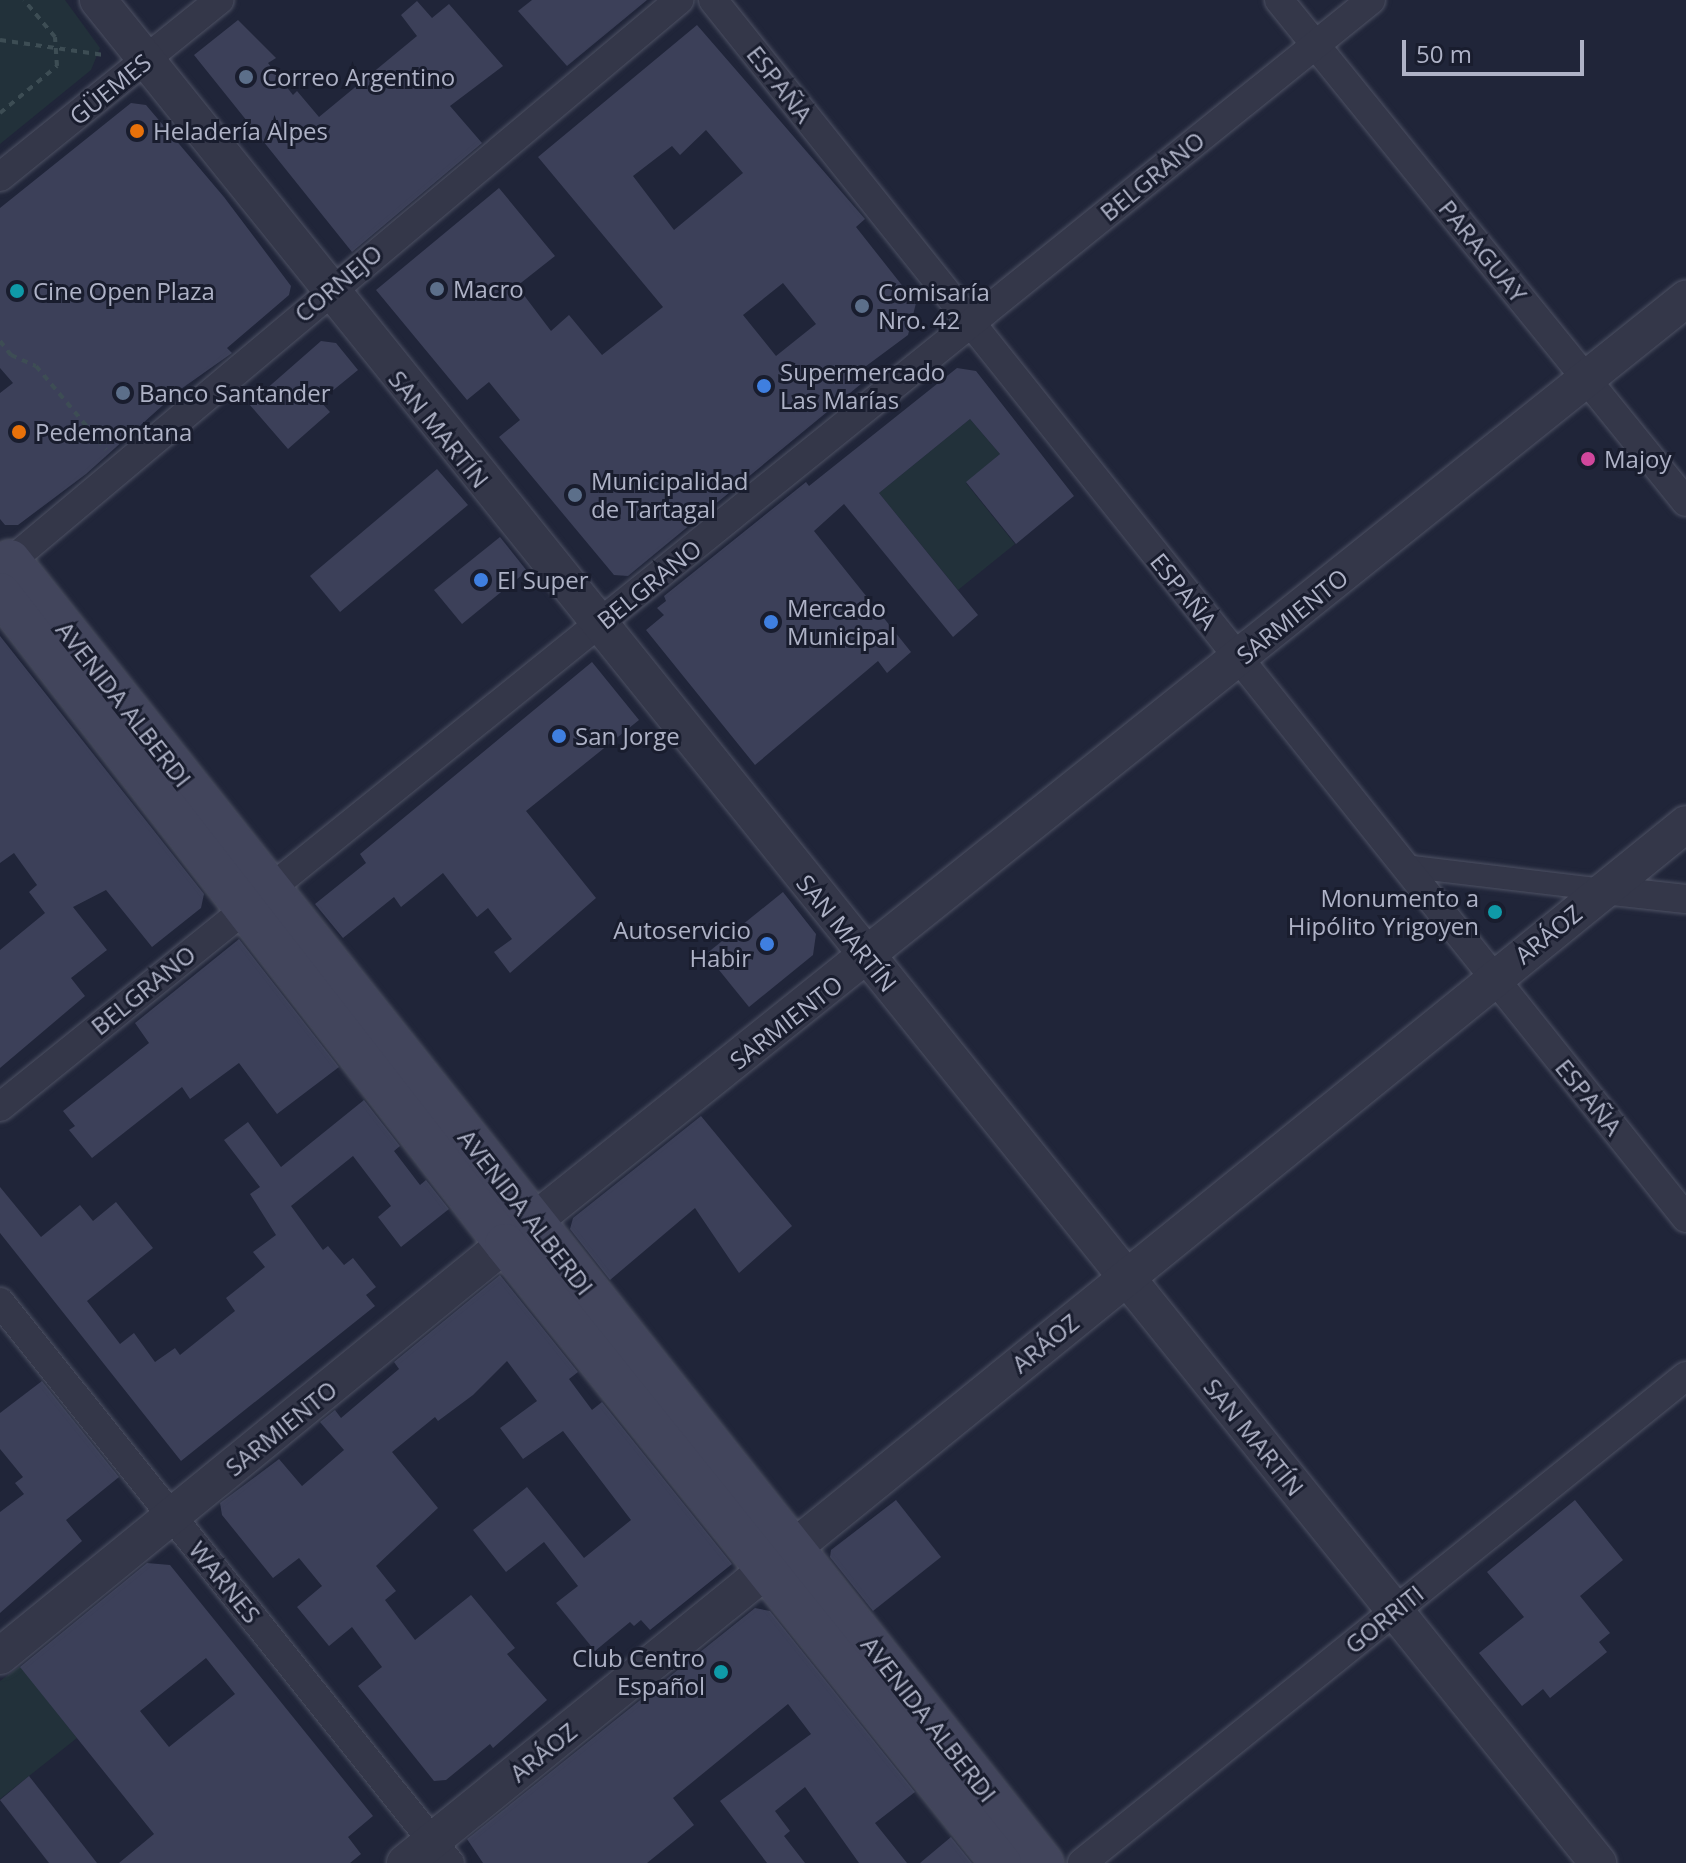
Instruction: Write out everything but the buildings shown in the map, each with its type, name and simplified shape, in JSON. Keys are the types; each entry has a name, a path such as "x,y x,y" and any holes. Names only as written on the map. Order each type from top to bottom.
{"main road":[{"name":"AVENIDA ALBERDI","path":"3,568 256,898 782,1560 1043,1863"},
{"name":"AVENIDA ALBERDI","path":"782,1560 1001,1863"}],"street":[{"name":"SAN MARTÍN","path":"98,0 328,291 1598,1863"},
{"name":"GÜEMES","path":"0,177 219,0"},
{"name":"CORNEJO","path":"3,568 328,291 679,0"},
{"name":"ESPAÑA","path":"713,0 1686,1218"},
{"name":"PARAGUAY","path":"1279,0 1686,502"},
{"name":"BELGRANO","path":"0,1107 1371,0"},
{"name":"SARMIENTO","path":"0,1656 519,1232 867,958 1686,299"},
{"name":"ARÁOZ","path":"429,1856 1125,1278 1686,824"},
{"path":"1404,866 1686,899"},
{"name":"WARNES","path":"0,1302 173,1517 429,1856"},
{"name":"GORRITI","path":"1082,1863 1686,1376"}],"path":[{"path":"0,113 57,66 55,37 24,0"},
{"path":"0,40 56,50 146,59"},
{"path":"0,341 11,355 36,366 121,467"}],"shaded area":[{"path":"0,0 65,0 100,48 91,70 0,144"},
{"path":"970,419 1000,454 966,483 1015,544 958,590 879,493"},
{"path":"20,1666 77,1738 0,1799 0,1681"}],"place":[{"name":"Correo Argentino","path":"246,77"},
{"name":"Heladería Alpes","path":"137,131"},
{"name":"Macro","path":"437,289"},
{"name":"Cine Open Plaza","path":"17,291"},
{"name":"Comisaría Nro. 42","path":"862,306"},
{"name":"Supermercado Las Marías","path":"764,386"},
{"name":"Banco Santander","path":"123,393"},
{"name":"Pedemontana","path":"19,432"},
{"name":"Majoy","path":"1588,459"},
{"name":"Municipalidad de Tartagal","path":"575,495"},
{"name":"El Super","path":"481,580"},
{"name":"Mercado Municipal","path":"771,622"},
{"name":"San Jorge","path":"559,736"},
{"name":"Monumento a Hipólito Yrigoyen","path":"1495,912"},
{"name":"Autoservicio Habir","path":"767,944"},
{"name":"Club Centro Español","path":"721,1672"}]}
